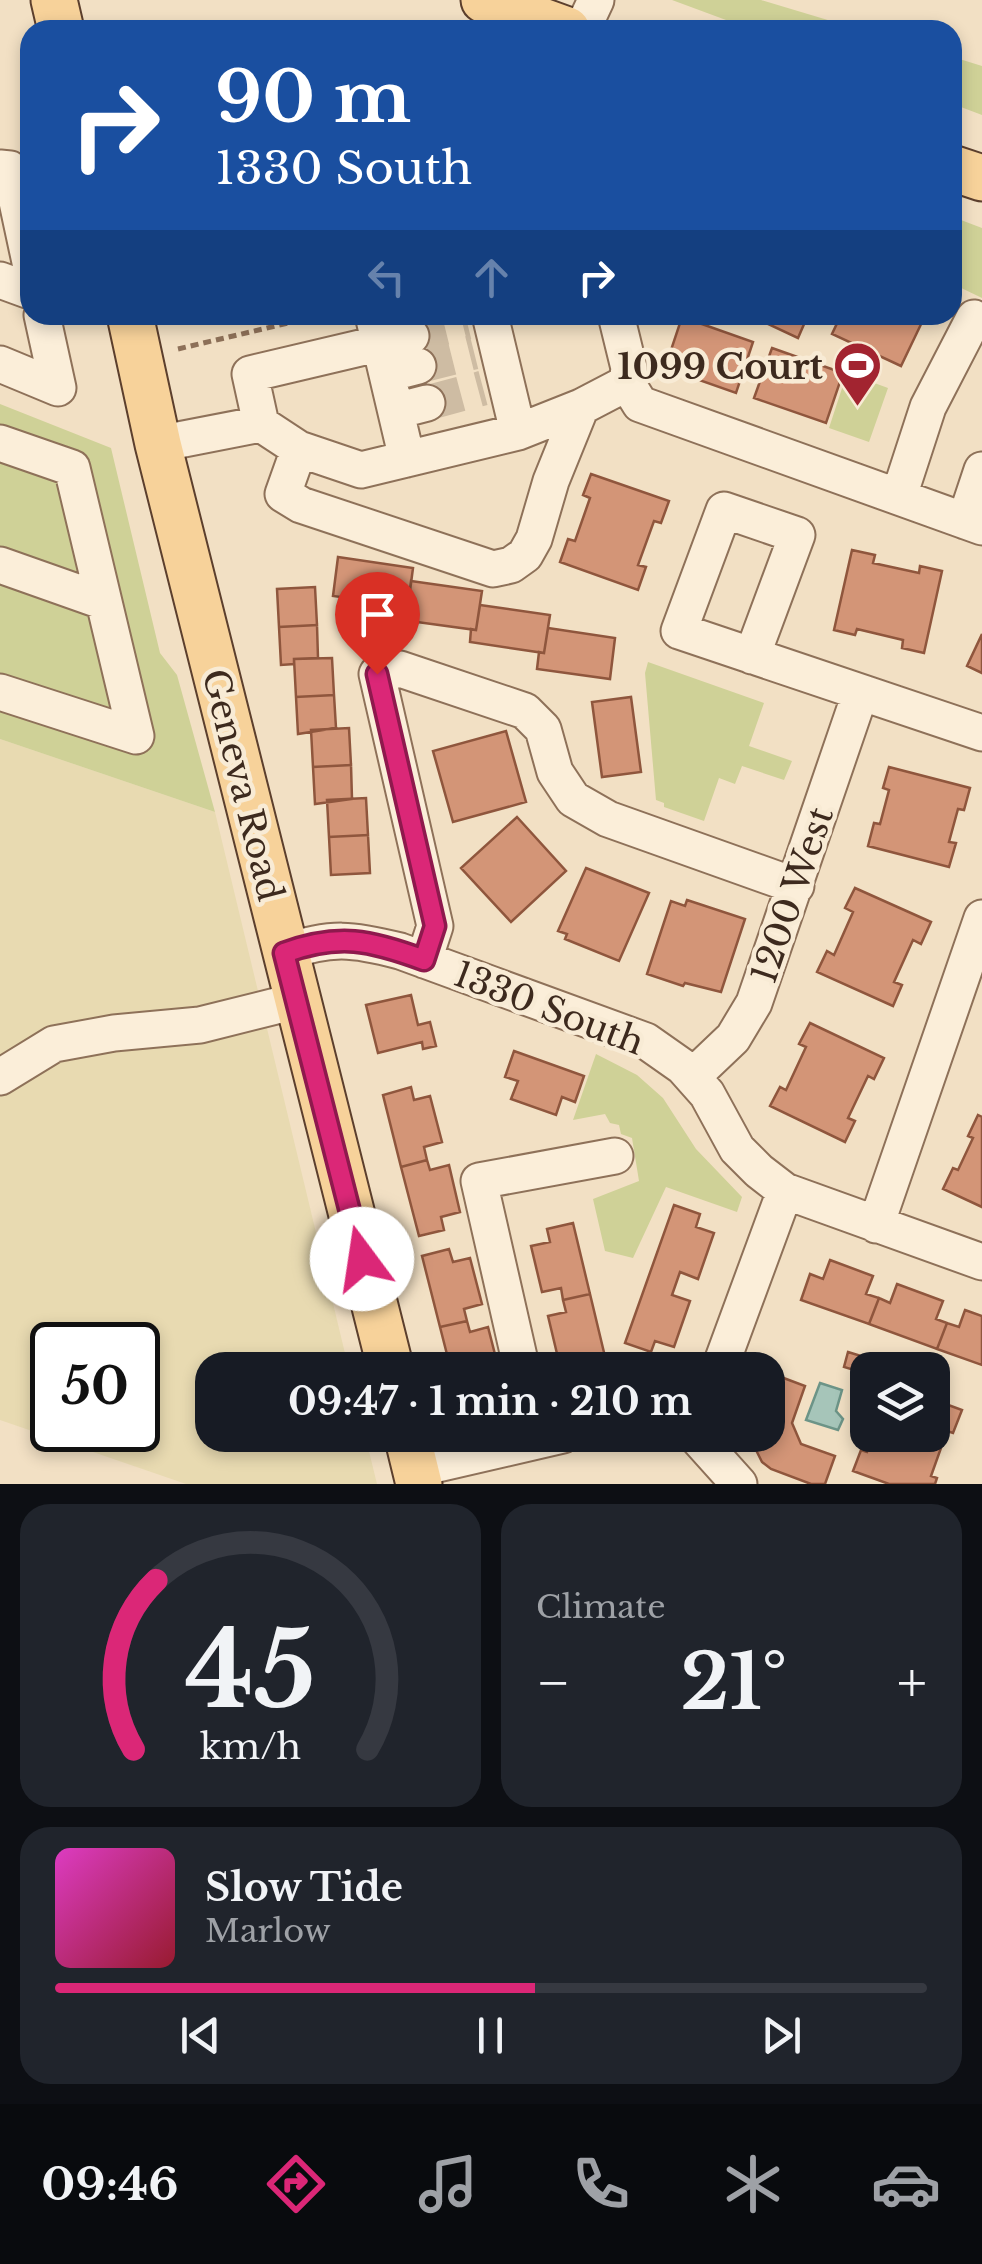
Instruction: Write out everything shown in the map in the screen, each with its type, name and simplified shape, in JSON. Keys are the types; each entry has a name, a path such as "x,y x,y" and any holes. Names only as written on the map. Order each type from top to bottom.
{"main road":[{"path":"484,0 539,20"},
{"name":"Geneva Road","path":"132,325 158,444 386,1352"}],"street":[{"path":"0,168 10,169 20,216"},
{"path":"898,496 928,406 969,316"},
{"path":"0,364 58,388 44,325"},
{"path":"618,325 629,368 627,383 640,404 974,524 982,470"},
{"path":"484,331 494,385 518,432"},
{"path":"261,424 250,374 394,347 412,407 408,459"},
{"path":"158,444 261,424 299,448 361,470 518,432 581,407 627,383"},
{"path":"299,448 283,494 301,505 492,569 510,565 525,555 534,539 551,481 581,407"},
{"path":"0,444 72,468 136,736 0,692"},
{"path":"0,565 102,600"},
{"path":"752,656 982,733"},
{"path":"424,960 435,926 377,674 400,669 525,711 542,729 556,772 573,799 608,819 796,886"},
{"name":"1200 West","path":"692,1077 733,1038 754,1003 860,694"},
{"path":"876,1226 982,918"},
{"name":"1330 South","path":"284,953 319,940 362,941 646,1041 692,1077 707,1094 737,1149 785,1190 982,1262"},
{"path":"0,1077 54,1044 200,1026 296,1001"},
{"path":"518,1352 479,1182 615,1156"},
{"path":"726,1352 785,1190"},
{"path":"414,1462 467,1452"},
{"path":"710,1452 739,1484"}],"path":[{"path":"178,350 281,325"}],"shaded area":[{"path":"0,739 215,812 345,1352 195,1352 195,1452 369,1452 377,1484 186,1484 93,1452 160,1452 160,1322 30,1322 30,1430 0,1420"},
{"path":"820,1383 842,1390 836,1411 843,1419 838,1430 806,1420"}],"green space":[{"path":"672,0 761,0 828,20 726,20"},
{"path":"962,60 982,66 982,115 962,107"},
{"path":"962,220 982,228 982,298 962,288"},
{"name":"1099 Court","path":"847,373 888,388 869,442 829,428"},
{"path":"0,404 111,448 160,653 177,675 215,812 0,739"},
{"path":"648,662 764,703 749,746 792,761 784,780 742,766 735,784 719,778 704,821 664,807 664,803 656,800 645,673"},
{"path":"596,1054 637,1075 663,1098 696,1149 742,1197 737,1212 666,1187 633,1258 605,1251 593,1199 639,1181 632,1138 621,1134 619,1125 610,1123 605,1114 573,1120"}],"building":[{"path":"679,325 705,325 753,342 736,393 665,368"},
{"path":"770,325 804,325 798,338"},
{"path":"836,325 921,325 901,366 832,334"},
{"path":"772,348 843,373 826,423 754,398"},
{"path":"591,474 669,501 661,523 654,521 638,565 646,567 638,590 560,562 568,539 575,541 590,498 583,495"},
{"path":"852,550 875,555 873,563 919,573 920,566 942,571 924,653 902,648 903,640 857,629 855,635 834,630"},
{"path":"338,557 413,568 408,606 333,596"},
{"path":"411,581 482,591 476,630 402,620"},
{"path":"315,587 317,625 279,627 277,589"},
{"path":"480,605 550,615 544,653 470,642"},
{"path":"317,625 318,658 294,659 294,664 281,665 279,627"},
{"path":"548,628 615,638 610,679 537,669"},
{"path":"982,634 982,673 967,666"},
{"path":"332,658 334,695 296,697 294,659"},
{"path":"334,695 336,728 298,734 296,697"},
{"path":"631,697 641,772 602,777 592,702"},
{"path":"349,728 351,765 313,767 311,730"},
{"path":"506,731 526,802 453,822 433,751"},
{"path":"351,765 352,799 315,804 313,767"},
{"path":"889,767 970,788 964,810 958,809 949,842 956,843 949,867 868,846 874,823 880,824 889,790 883,788"},
{"path":"366,798 368,835 329,837 327,800"},
{"path":"517,817 566,871 511,922 461,868"},
{"path":"368,835 370,873 331,875 329,837"},
{"path":"586,868 649,893 619,961 565,939 567,934 558,931"},
{"path":"855,888 931,922 921,944 913,940 894,982 902,985 893,1006 817,972 827,951 834,955 853,912 845,908"},
{"path":"687,900 745,919 721,992 685,983 683,986 647,974 671,901 685,906"},
{"path":"411,995 418,1025 430,1022 436,1046 423,1049 422,1042 378,1053 366,1005"},
{"path":"810,1023 884,1058 874,1079 868,1076 848,1118 855,1121 845,1142 770,1106 780,1087 786,1090 806,1047 799,1044"},
{"path":"514,1051 584,1076 575,1102 562,1097 556,1115 511,1099 518,1081 505,1077"},
{"path":"411,1087 414,1100 430,1096 442,1142 424,1147 427,1160 401,1167 383,1095"},
{"path":"978,1115 982,1117 982,1207 943,1189 953,1168 958,1170 973,1138 968,1136"},
{"path":"427,1160 430,1170 449,1165 460,1212 441,1217 444,1230 419,1236 401,1167"},
{"path":"674,1205 700,1214 696,1227 714,1233 698,1279 680,1272 672,1295 690,1301 674,1347 655,1341 651,1352 625,1343"},
{"path":"573,1223 590,1294 563,1300 561,1288 542,1292 531,1246 550,1242 547,1229"},
{"path":"449,1249 453,1262 470,1258 482,1304 464,1309 467,1321 440,1327 422,1256"},
{"path":"830,1260 873,1276 866,1294 879,1298 869,1324 801,1300 810,1274 823,1279"},
{"path":"897,1284 943,1301 936,1319 947,1323 937,1349 869,1324 879,1298 890,1303"},
{"path":"590,1294 604,1352 557,1352 548,1316 566,1312 563,1300"},
{"path":"965,1310 982,1316 982,1365 937,1349 947,1323 959,1327"},
{"path":"467,1321 470,1332 488,1327 494,1352 446,1352 440,1327"},
{"path":"848,1352 850,1353 850,1369 844,1367"},
{"path":"785,1378 805,1386 792,1423 801,1444 835,1456 825,1484 811,1484 762,1462 757,1452 785,1452"},
{"path":"950,1406 962,1410 953,1433 950,1432"},
{"path":"860,1452 940,1452 931,1476 937,1478 935,1484 889,1484 853,1471"}],"tunnel":[{"path":"411,336 455,325"},
{"path":"418,366 474,352"},
{"path":"427,403 483,388"}],"place":[{"name":"1099 Court","path":"858,408"}],"route":[{"path":"362,1259 284,953 319,940 362,941 424,960 435,926 377,674"}]}
